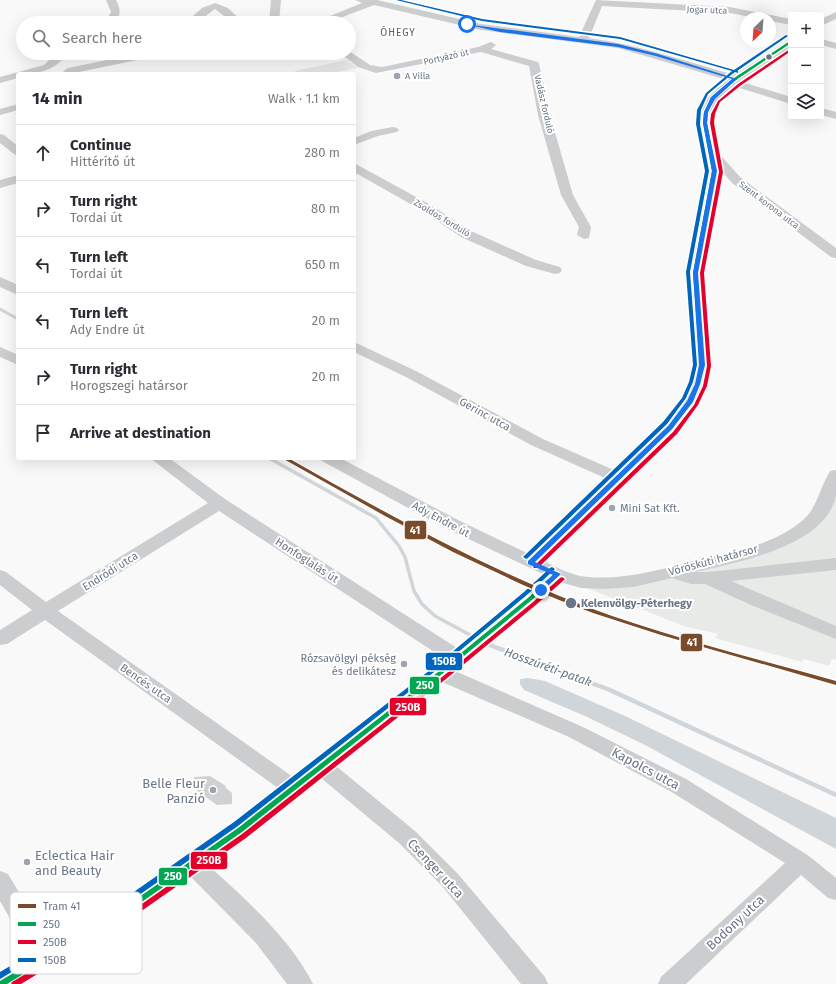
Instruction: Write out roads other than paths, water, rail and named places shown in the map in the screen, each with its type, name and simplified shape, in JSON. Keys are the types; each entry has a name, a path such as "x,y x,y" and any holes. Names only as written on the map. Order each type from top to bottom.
{"street":[{"path":"111,0 116,9 115,16"},
{"path":"275,16 276,0"},
{"path":"360,0 383,2 481,27 583,40 635,49 733,80 788,100"},
{"path":"197,16 214,1 222,4 233,16"},
{"path":"583,40 598,4 601,1"},
{"name":"Jogar utca","path":"601,1 688,9 704,4 788,21"},
{"path":"340,16 383,2"},
{"path":"824,21 836,15"},
{"path":"481,49 519,33"},
{"path":"824,43 836,46"},
{"path":"531,562 670,428 684,412 690,402 701,372 702,356 695,273 714,171 705,123 706,112 713,98 733,80 788,44"},
{"name":"Portyázó út","path":"355,60 363,66 379,70 481,49"},
{"name":"Vadász forduló","path":"481,49 534,64 544,115 556,152 567,195 585,227 584,235"},
{"path":"29,72 48,67 56,60"},
{"path":"76,72 127,60"},
{"path":"48,67 68,72"},
{"path":"0,80 16,76"},
{"path":"0,112 16,108"},
{"path":"824,112 836,116"},
{"path":"356,141 374,134 394,130"},
{"path":"0,137 16,150"},
{"name":"Szent korona utca","path":"709,149 736,180 836,254"},
{"name":"Zsoldos forduló","path":"356,168 425,207 466,234 531,263 555,270"},
{"path":"0,184 16,180"},
{"name":"Gerinc utca","path":"356,347 411,374 537,442 619,478"},
{"path":"0,351 16,360"},
{"name":"Honfoglalás út","path":"161,460 219,503 458,658"},
{"name":"Ady Endre út","path":"332,460 476,537 557,574"},
{"name":"Vöröskúti határsor","path":"557,574 577,582 615,584 742,555 779,542 799,532 820,512 836,475"},
{"name":"Endrődi utca","path":"0,639 219,503"},
{"path":"673,571 681,576 708,578 836,564"},
{"path":"142,898 295,789 492,631 557,574"},
{"name":"Bencés utca","path":"0,576 45,611 295,789"},
{"path":"708,578 758,601 836,633"},
{"name":"Kapolcs utca","path":"440,673 541,716 626,756 685,789 801,862 836,891"},
{"name":"Csenger utca","path":"322,767 407,837 450,880 536,984"},
{"name":"Bodony utca","path":"670,984 742,915 801,862"},
{"path":"192,864 245,913 287,962 302,984"},
{"path":"0,880 10,897"},
{"path":"1,984 18,974"}],"waterway":[{"name":"Hosszúréti-patak","path":"0,309 16,318"},
{"name":"Hosszúréti-patak","path":"273,460 376,518 399,546 405,557 414,591 422,604 435,616 474,637"},
{"name":"Hosszúréti-patak","path":"483,642 490,645"},
{"name":"Hosszúréti-patak","path":"487,644 610,690 836,795"}],"tram line":[{"name":"41","path":"288,460 386,515 455,551 561,599 595,612 663,634 836,683"}],"place":[{"name":"A Villa","path":"397,76"},
{"name":"Mini Sat Kft.","path":"612,508"},
{"name":"Kelenvölgy-Péterhegy","path":"571,603"},
{"name":"Rózsavölgyi pékség és delikátesz","path":"404,664"},
{"name":"Belle Fleur Panzió","path":"213,790"},
{"name":"Eclectica Hair and Beauty","path":"27,862"}],"district":[{"name":"ÓHEGY","path":"398,32"}]}
